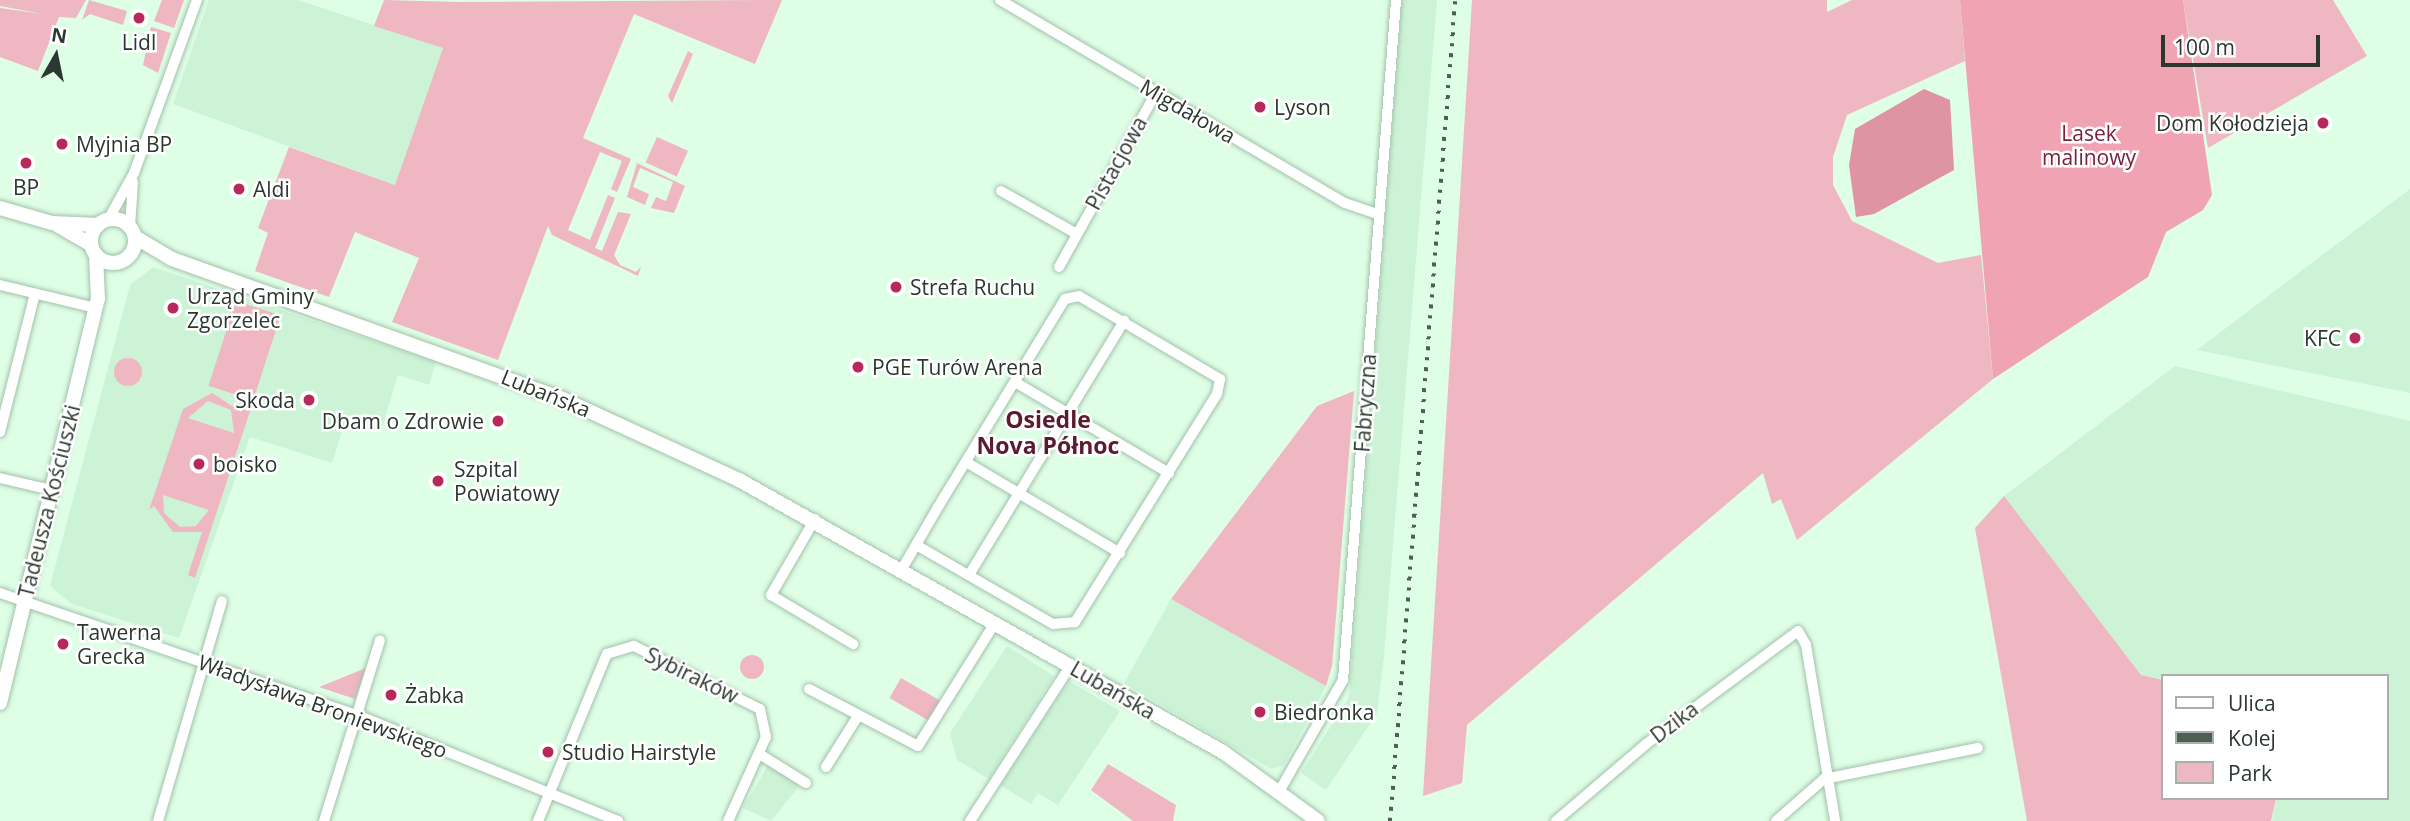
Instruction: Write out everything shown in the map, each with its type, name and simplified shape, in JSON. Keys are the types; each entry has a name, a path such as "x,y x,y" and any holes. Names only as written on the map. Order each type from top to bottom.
{"main road":[{"path":"0,208 52,223 94,250 103,222 52,223"},
{"name":"Lubańska","path":"103,222 132,232 172,259 564,399 815,519 1071,665 1280,790 1318,821"},
{"name":"Tadeusza Kościuszki","path":"97,303 123,260 132,232"},
{"name":"Lubańska","path":"94,250 123,260 172,259"},
{"name":"Tadeusza Kościuszki","path":"0,703 97,303 94,250"}],"street":[{"path":"103,222 134,173 197,0"},
{"name":"Migdałowa","path":"1000,0 1345,204 1379,215"},
{"name":"Fabryczna","path":"1280,790 1343,680 1396,0"},
{"name":"Pistacjowa","path":"1059,267 1156,93"},
{"path":"132,232 134,173"},
{"name":"Pistacjowa","path":"1002,191 1077,234"},
{"path":"0,285 35,294 97,303"},
{"path":"0,432 35,294"},
{"path":"902,569 916,545 966,462 1016,382 1062,302 1079,296 1220,379 1169,473 1079,618 1066,625 1053,624 916,545"},
{"path":"968,575 1124,321"},
{"path":"1016,382 1169,473"},
{"path":"966,462 1120,553"},
{"path":"0,478 51,490"},
{"path":"815,519 771,595 853,644"},
{"name":"Władysława Broniewskiego","path":"0,593 357,715 553,791 618,821"},
{"path":"159,821 222,601"},
{"path":"809,688 918,746 995,623"},
{"name":"Dzika","path":"1556,821 1646,744 1798,631 1806,645 1824,779"},
{"path":"324,821 380,640"},
{"name":"Sybiraków","path":"538,821 553,791 607,654 621,647 634,646 760,709 767,728 761,755 728,821"},
{"path":"970,821 1071,665"},
{"path":"826,768 858,716"},
{"path":"1776,821 1824,779 1978,748"},
{"path":"761,755 806,783"},
{"path":"1824,779 1835,821"}],"shaded area":[{"path":"209,0 298,0 443,48 395,185 173,104"},
{"path":"1402,0 1437,0 1384,656 1377,713 1326,790 1301,773 1349,697"},
{"path":"1924,89 1950,100 1954,170 1874,214 1856,217 1849,165 1855,129"},
{"path":"2410,189 2410,393 2197,350 2313,262"},
{"path":"153,267 436,362 429,385 398,375 381,431 346,419 332,463 250,437 179,638 72,604 50,586 130,285"},
{"path":"2175,366 2410,421 2410,821 2272,821 2276,800 2389,800 2389,674 2162,674 2162,680 2141,675 2004,496"},
{"path":"1171,599 1326,686 1284,765 1271,769 1124,683"},
{"path":"1007,646 1054,676 989,779 957,760 950,733"},
{"path":"1069,681 1120,711 1058,805 1038,793 1031,804 1000,785"},
{"path":"768,765 800,785 771,821 743,808"}],"green space":[{"path":"0,0 86,0 76,18 59,17 38,71 0,57 0,8 43,14 0,6"},
{"path":"89,0 127,11 123,25 90,14 82,20"},
{"path":"162,0 184,0 174,28 154,21"},
{"path":"384,0 782,0 755,64 634,14 583,138 631,159 617,192 611,189 622,161 600,152 568,230 590,240 608,195 615,198 595,248 602,251 618,212 631,214 614,255 620,265 636,272 641,267 638,276 552,235 548,226 498,360 392,322 419,258 355,232 329,297 255,271 268,233 258,228 289,147 395,185 443,48 374,26"},
{"path":"1472,0 1827,0 1827,12 1852,0 1960,0 1965,61 1847,115 1833,157 1833,185 1852,221 1938,263 1981,255 1993,379 1797,540 1781,499 1772,504 1763,473 1467,725 1462,783 1423,796"},
{"name":"Lasek malinowy","path":"1960,0 2183,0 2212,195 2203,210 2166,232 2148,277 1993,379"},
{"path":"2183,0 2333,0 2367,56 2208,148"},
{"path":"151,27 171,33 158,73 143,65"},
{"path":"688,51 693,54 672,103 668,96"},
{"path":"657,137 688,151 677,176 646,163"},
{"path":"637,163 685,186 674,213 651,208 656,197 666,201 673,182 640,168 633,187 649,194 645,205 627,197"},
{"path":"236,301 281,316 253,400 208,386"},
{"path":"128,358 138,362 142,372 138,382 128,386 118,382 114,372 118,362"},
{"path":"1354,391 1332,666 1326,686 1171,599 1317,406"},
{"path":"212,393 241,412 245,403 252,405 195,578 188,575 202,532 173,532 154,506 149,510 183,409","holes":["208,401 231,410 234,433 188,418","163,495 209,510 196,526 180,527 164,513"]},
{"path":"2004,496 2141,675 2162,680 2162,800 2276,800 2271,821 2027,821 1975,528"},
{"path":"752,655 761,658 764,667 761,676 752,679 743,676 740,667 743,658"},
{"path":"366,668 355,699 319,687"},
{"path":"901,678 943,702 931,722 890,698"},
{"path":"1108,764 1176,805 1173,821 1133,821 1091,790"}],"railway":[{"path":"1390,821 1455,0"}],"place":[{"name":"Lidl","path":"139,18"},
{"name":"Lyson","path":"1260,107"},
{"name":"Dom Kołodzieja","path":"2323,123"},
{"name":"Myjnia BP","path":"62,144"},
{"name":"BP","path":"26,163"},
{"name":"Aldi","path":"239,189"},
{"name":"Strefa Ruchu","path":"896,287"},
{"name":"Urząd Gminy Zgorzelec","path":"173,308"},
{"name":"KFC","path":"2355,338"},
{"name":"PGE Turów Arena","path":"858,367"},
{"name":"Skoda","path":"309,400"},
{"name":"Dbam o Zdrowie","path":"498,421"},
{"name":"boisko","path":"199,464"},
{"name":"Szpital Powiatowy","path":"438,481"},
{"name":"Tawerna Grecka","path":"63,644"},
{"name":"Żabka","path":"391,695"},
{"name":"Biedronka","path":"1260,712"},
{"name":"Studio Hairstyle","path":"548,752"}],"district":[{"name":"Osiedle Nova Północ","path":"1048,432"}]}
